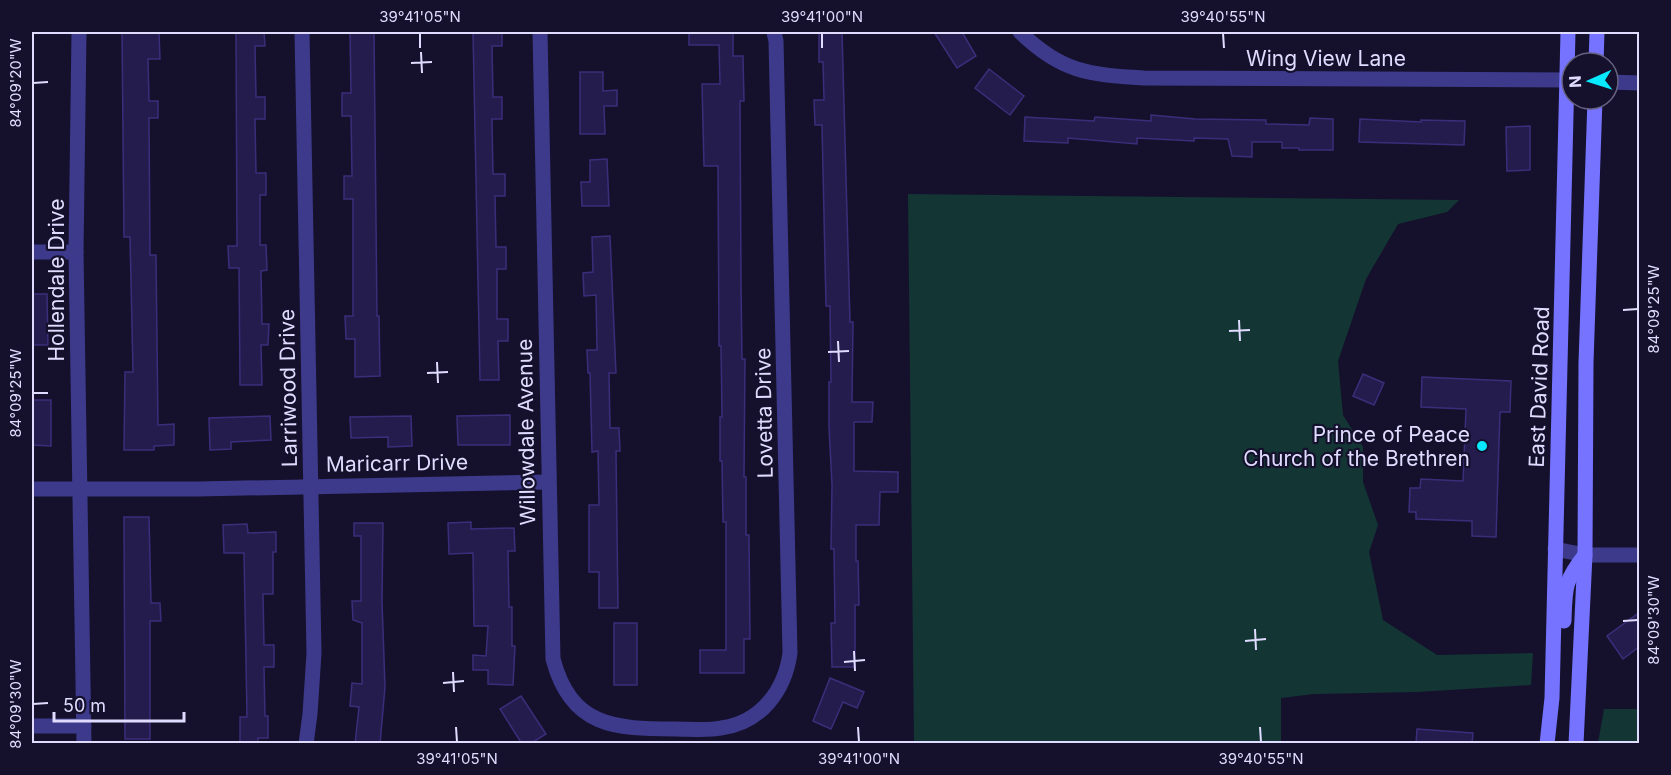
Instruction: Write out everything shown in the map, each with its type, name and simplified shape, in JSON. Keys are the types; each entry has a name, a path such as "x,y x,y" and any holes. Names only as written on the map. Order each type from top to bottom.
{"street":[{"name":"Hollendale Drive","path":"79,32 76,252 84,744"},
{"name":"Larriwood Drive","path":"302,32 314,653 306,744"},
{"name":"Willowdale Avenue","path":"540,32 553,659 558,678 567,695 581,710 600,721 636,729 691,729"},
{"name":"Lovetta Drive","path":"691,729 722,728 740,723 757,714 772,700 782,685 788,669 790,653 774,32"},
{"name":"Wing View Lane","path":"1020,32 1036,47 1058,62 1080,71 1101,75 1144,78 1560,80"},
{"name":"East David Road","path":"1568,32 1569,51"},
{"path":"1596,51 1597,32"},
{"path":"1620,82 1640,83"},
{"name":"East David Road","path":"1547,744 1553,672 1569,111"},
{"path":"1576,744 1585,555 1586,363 1595,111"},
{"path":"32,252 76,252"},
{"name":"Maricarr Drive","path":"32,489 548,482"},
{"path":"1555,549 1585,555 1640,555"},
{"path":"1553,672 1563,641 1565,588 1573,569 1585,555"},
{"path":"32,726 84,726"}],"green space":[{"path":"908,194 1459,200 1447,212 1398,224 1366,279 1338,361 1343,415 1363,447 1363,482 1378,525 1369,552 1383,620 1437,655 1533,653 1531,685 1417,692 1314,694 1281,698 1281,743 914,743"},
{"path":"1604,709 1639,709 1639,743 1598,743"}],"building":[{"path":"122,32 159,32 160,59 148,59 149,101 158,101 158,118 149,118 150,255 156,255 158,425 174,424 174,445 154,446 154,450 124,450 125,372 133,372 130,237 124,237"},
{"path":"236,32 264,32 265,46 255,46 256,97 265,97 265,119 255,119 256,173 266,173 266,195 260,195 260,245 266,245 267,270 261,271 262,324 269,324 268,345 261,345 262,385 240,385 239,268 229,268 228,246 237,246"},
{"path":"350,32 374,32 377,316 379,316 380,376 355,377 355,339 346,339 345,316 353,316 353,199 344,199 344,176 352,176 351,116 342,116 342,93 351,93"},
{"path":"473,32 502,32 502,46 492,46 493,97 502,97 502,119 492,119 493,174 505,174 505,196 495,196 496,247 506,247 506,269 497,269 497,319 508,319 508,341 498,341 499,380 480,380"},
{"path":"689,32 733,32 733,56 743,56 744,101 740,101 741,284 742,359 745,359 744,477 746,477 746,535 749,535 750,639 744,639 744,673 700,673 700,650 726,650 726,522 723,522 722,461 720,461 720,417 722,417 721,346 719,346 718,166 704,166 702,84 720,84 719,45 689,45"},
{"path":"819,32 842,32 850,322 853,322 852,402 873,402 872,422 854,422 854,471 898,472 898,492 880,492 879,525 856,525 859,605 855,605 855,667 832,667 831,623 835,623 829,427 830,306 826,306 822,125 815,125 814,100 824,100 823,62 819,62"},
{"path":"934,32 962,32 976,56 957,68"},
{"path":"989,69 1024,96 1010,115 975,88"},
{"path":"580,72 603,72 603,91 617,90 617,106 604,106 605,134 580,134"},
{"path":"1151,115 1195,119 1266,120 1266,124 1309,125 1310,118 1333,119 1333,150 1299,150 1299,148 1282,148 1282,142 1252,142 1252,157 1232,156 1228,139 1194,138 1194,141 1137,138 1137,144 1068,138 1068,143 1024,141 1025,117 1094,121 1095,117 1151,121"},
{"path":"1360,119 1421,122 1421,120 1465,121 1464,145 1359,142"},
{"path":"1530,126 1530,170 1507,171 1506,127"},
{"path":"607,159 609,206 582,206 581,182 590,182 590,160"},
{"path":"610,236 616,373 609,373 610,428 619,428 620,451 616,451 618,608 599,608 599,572 589,572 589,505 599,505 598,451 592,452 590,373 588,373 587,350 597,350 596,295 584,296 583,273 593,272 592,237"},
{"path":"32,294 47,294 48,345 32,345"},
{"path":"1363,374 1384,383 1374,405 1353,396"},
{"name":"Prince of Peace Church of the Brethren","path":"1422,377 1511,381 1510,412 1500,412 1496,537 1472,536 1472,521 1416,519 1416,512 1409,512 1410,488 1420,488 1421,479 1463,481 1466,409 1421,407"},
{"path":"32,400 51,400 51,446 32,445"},
{"path":"510,415 510,445 458,445 457,416"},
{"path":"270,416 271,440 231,442 231,449 210,450 209,418"},
{"path":"411,416 412,446 388,447 388,437 351,438 350,417"},
{"path":"124,517 149,517 151,603 160,603 161,621 150,621 150,739 125,739"},
{"path":"471,522 471,529 514,528 515,551 508,551 509,607 512,607 512,646 515,646 513,685 488,684 488,670 473,670 473,655 486,656 488,626 474,626 473,553 449,554 448,523"},
{"path":"354,523 383,523 382,601 385,687 380,744 355,744 359,707 350,706 352,683 362,684 362,623 353,620 352,601 361,601 361,536 354,536"},
{"path":"247,524 248,533 276,532 276,552 273,552 273,594 263,594 264,645 274,645 274,667 264,667 268,738 258,738 258,744 240,744 240,717 247,717 244,553 224,553 223,525"},
{"path":"1640,612 1640,646 1623,659 1607,636"},
{"path":"614,623 637,623 637,685 614,685"},
{"path":"830,678 864,692 857,708 843,702 831,729 813,721"},
{"path":"521,696 546,734 530,744 522,744 500,709"},
{"path":"1417,729 1473,733 1472,744 1416,744"}],"place":[{"name":"Prince of Peace Church of the Brethren","path":"1482,446"}]}
